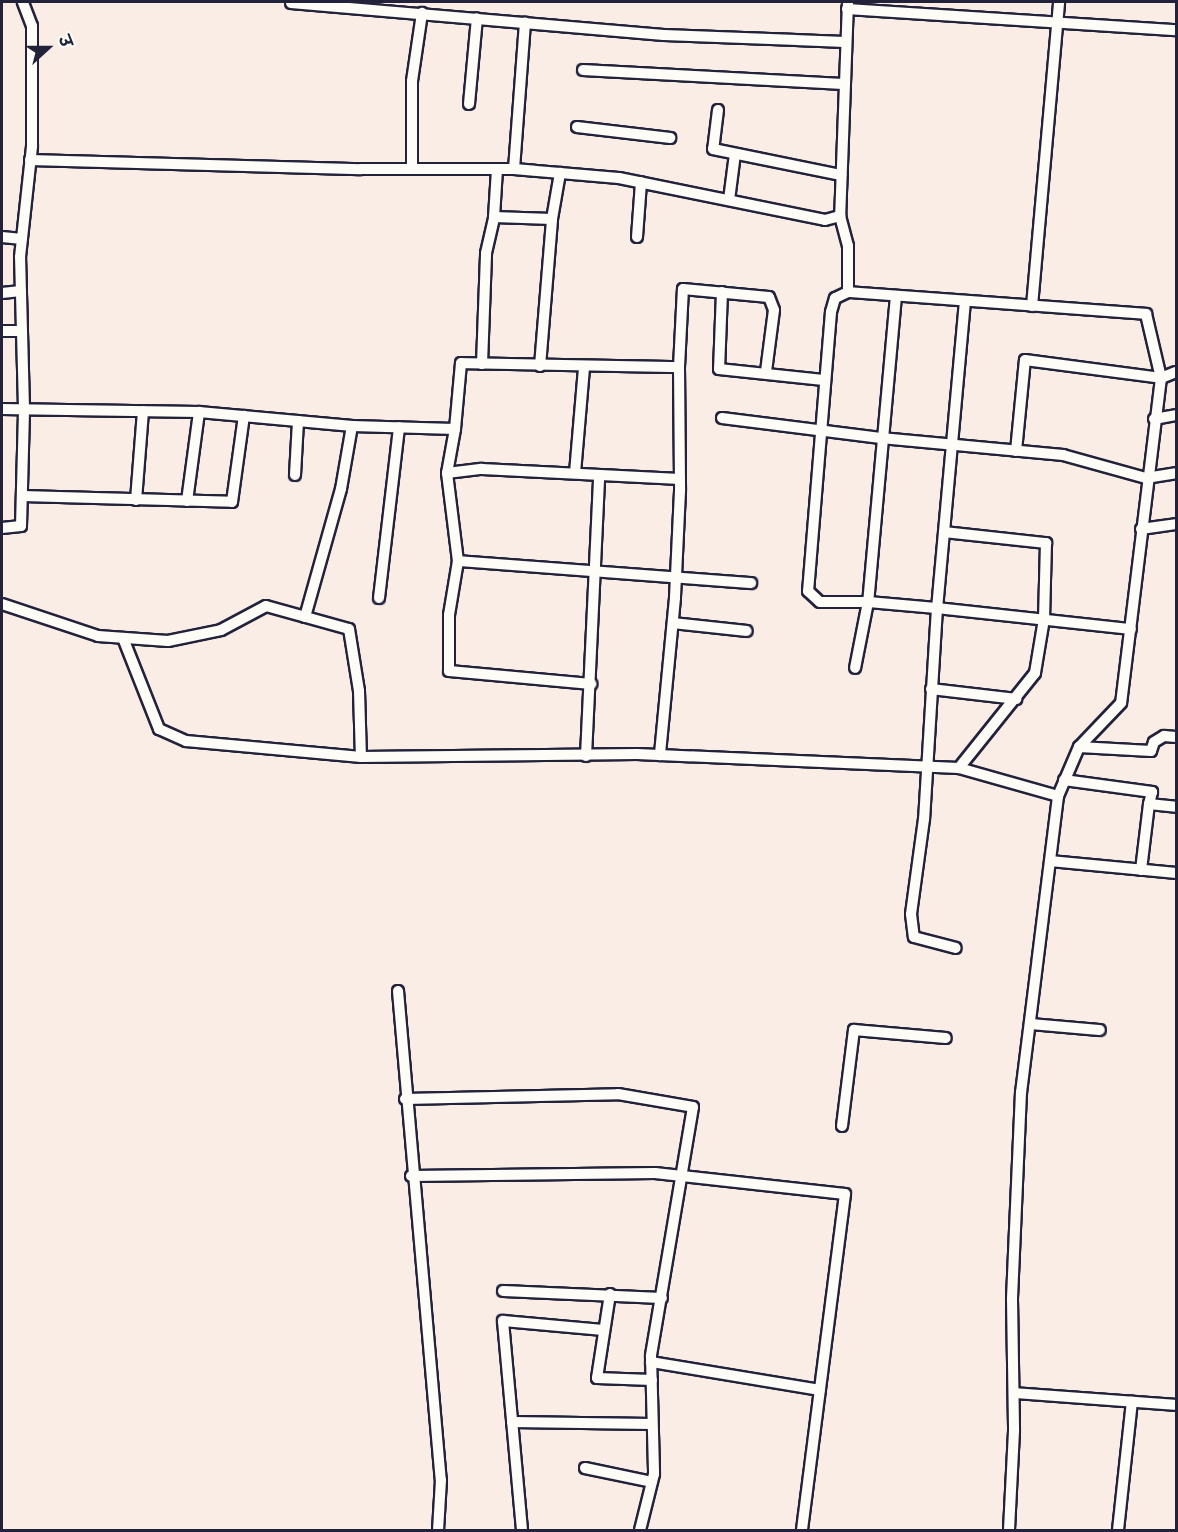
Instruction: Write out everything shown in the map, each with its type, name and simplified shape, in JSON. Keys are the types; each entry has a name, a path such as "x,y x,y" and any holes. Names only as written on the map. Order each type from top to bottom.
{"street":[{"path":"2,528 21,526 24,408 22,239 30,160 32,26 23,2"},
{"path":"1032,306 1059,2"},
{"path":"291,3 664,34 845,42"},
{"path":"848,292 848,246 840,216 843,84 848,5 1176,30"},
{"path":"412,169 412,81 422,14"},
{"path":"469,104 477,18"},
{"path":"514,169 525,22"},
{"path":"583,70 843,84"},
{"path":"718,110 713,149 841,175"},
{"path":"577,127 670,138"},
{"path":"729,200 735,154"},
{"path":"30,160 412,169 514,169 560,172 641,182 825,220 840,216"},
{"path":"482,364 486,253 494,218 497,169"},
{"path":"540,366 552,219 560,172"},
{"path":"637,237 641,182"},
{"path":"494,218 552,219"},
{"path":"2,237 22,239"},
{"path":"660,755 676,577 680,479 679,367 683,289 769,297 774,310 766,372"},
{"path":"2,292 21,291"},
{"path":"722,292 719,369 766,372 823,380"},
{"path":"1010,1530 1014,1393 1012,1299 1021,1092 1058,796 1078,747 1121,703 1131,629 1146,478 1161,378 1146,314 848,292 835,298 823,380 808,591 820,602 868,602 938,608 1131,629"},
{"path":"855,668 868,602 881,438 896,296"},
{"path":"956,948 914,937 911,914 924,819 925,766 931,689 965,301"},
{"path":"2,331 22,331"},
{"path":"1016,451 1025,360 1161,378 1176,372"},
{"path":"591,684 449,671 449,615 458,561 447,473 455,429 461,363 679,367"},
{"path":"575,473 584,367"},
{"path":"2,408 199,412 352,426 455,429"},
{"path":"136,500 143,411"},
{"path":"187,501 199,412"},
{"path":"1154,419 1176,415"},
{"path":"22,496 232,502 244,416"},
{"path":"722,418 951,446 1063,455 1146,478 1176,473"},
{"path":"295,475 298,421"},
{"path":"305,617 341,489 352,426"},
{"path":"379,598 399,427"},
{"path":"447,473 482,469 575,473 599,477 680,479"},
{"path":"586,756 599,477"},
{"path":"1141,529 1176,524"},
{"path":"944,532 1046,543 1044,620 1035,673 959,768"},
{"path":"458,561 751,583"},
{"path":"2,604 98,636 123,638 168,641 221,630 266,606 350,628 359,691 361,757"},
{"path":"673,623 747,631"},
{"path":"123,638 159,729 186,741 361,757 660,755 959,768 1058,796"},
{"path":"931,689 1016,699"},
{"path":"1078,747 1151,752 1154,742 1164,736 1176,737"},
{"path":"1064,780 1152,792 1141,870"},
{"path":"1149,804 1176,807"},
{"path":"1050,861 1176,873"},
{"path":"398,991 411,1176 441,1480 438,1530"},
{"path":"1030,1024 1100,1030"},
{"path":"842,1126 854,1030 946,1038"},
{"path":"405,1099 618,1094 693,1107 651,1362 652,1482 640,1530"},
{"path":"411,1176 570,1173 681,1176 845,1194 802,1530"},
{"path":"503,1291 662,1298"},
{"path":"610,1294 597,1378 652,1380"},
{"path":"522,1530 503,1321 604,1330"},
{"path":"651,1362 820,1390"},
{"path":"1014,1393 1176,1405"},
{"path":"1118,1530 1132,1402"},
{"path":"512,1422 652,1424"},
{"path":"585,1468 652,1482"}]}
